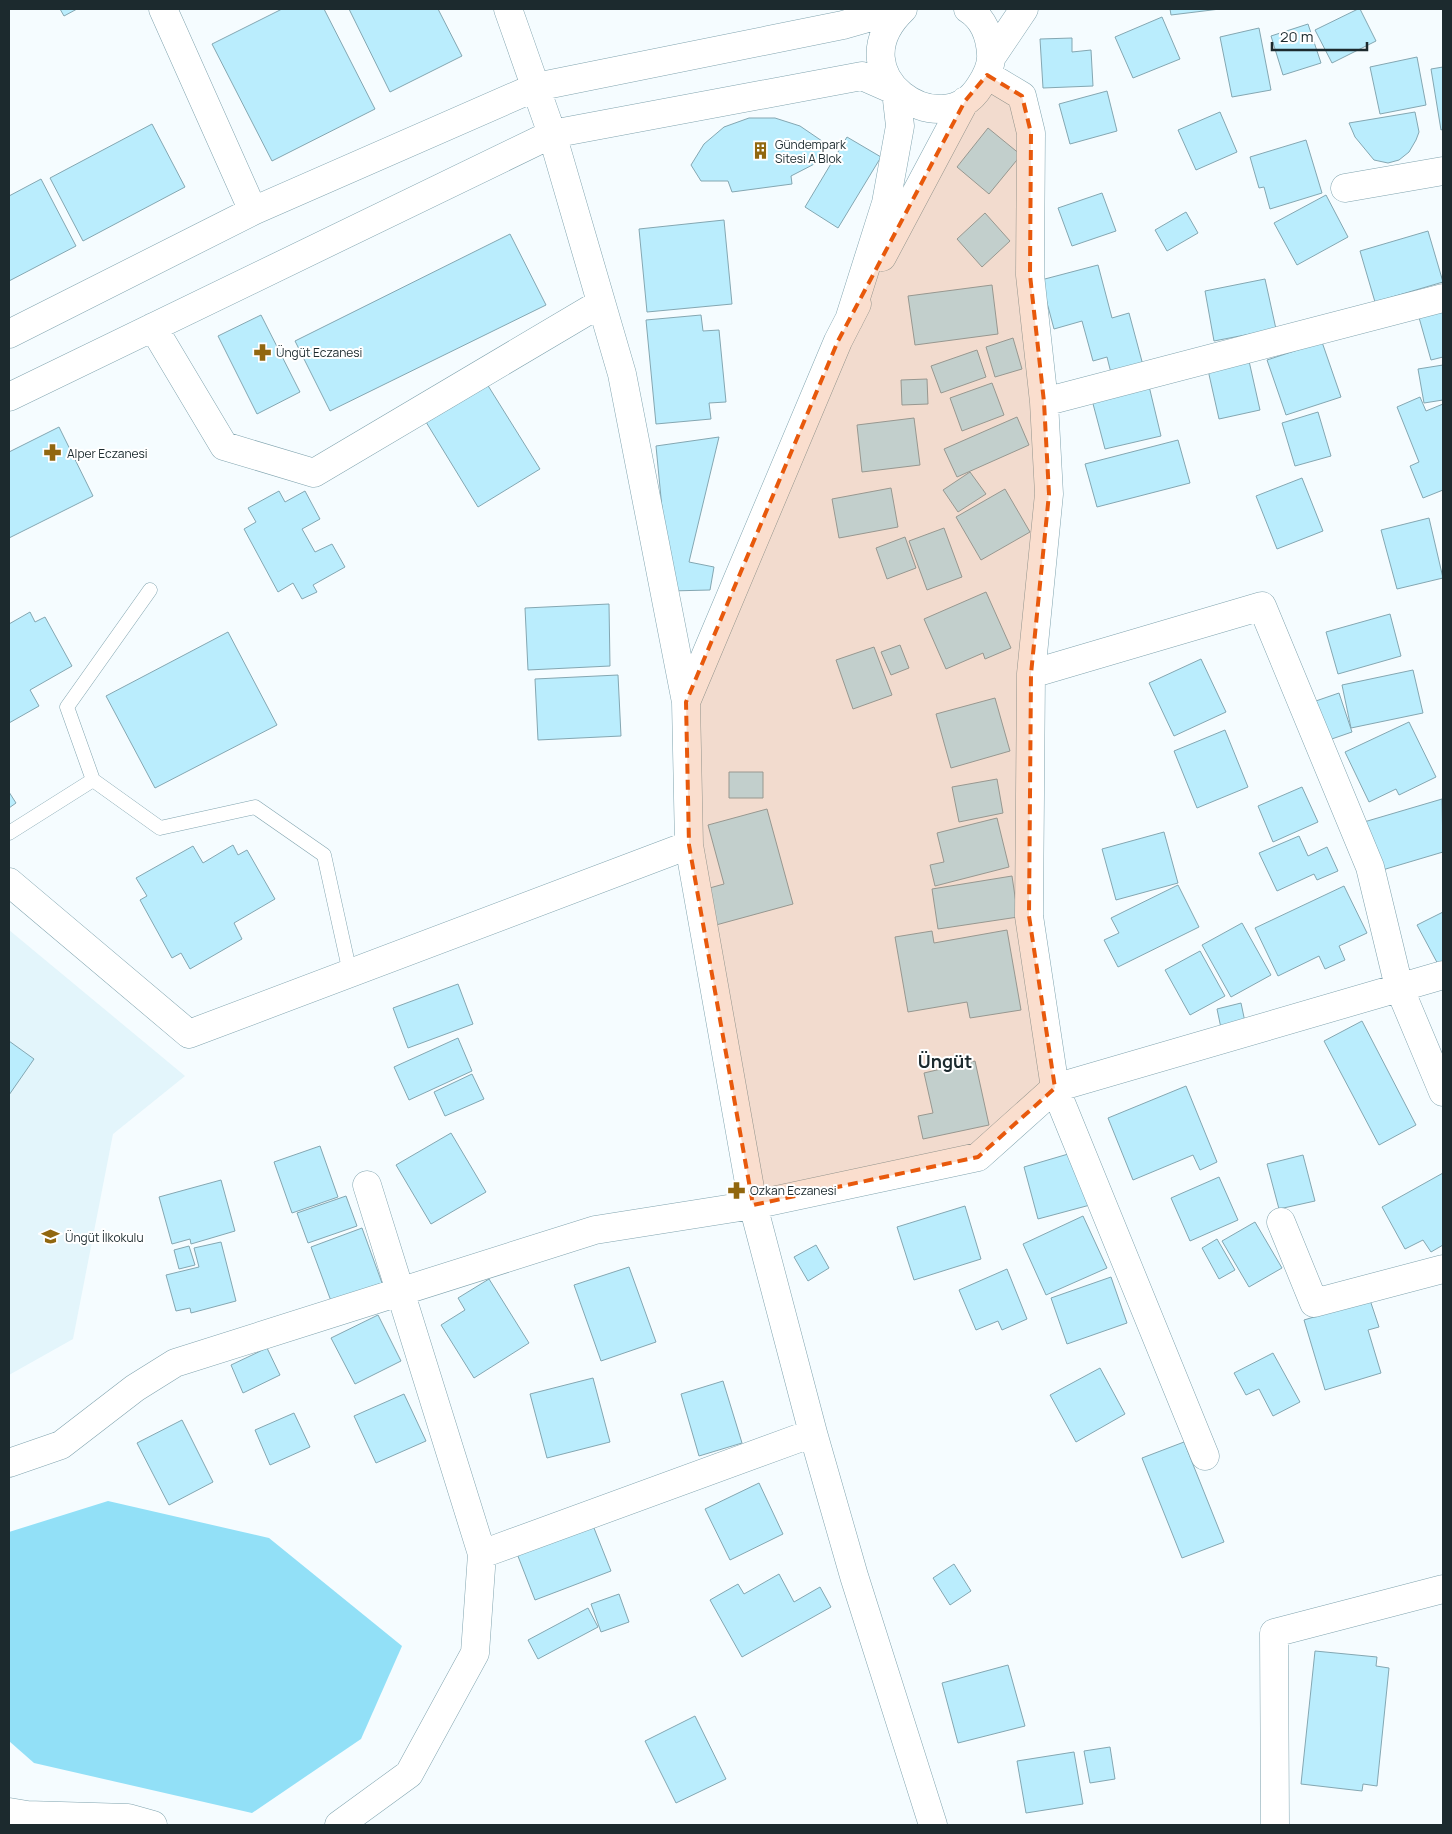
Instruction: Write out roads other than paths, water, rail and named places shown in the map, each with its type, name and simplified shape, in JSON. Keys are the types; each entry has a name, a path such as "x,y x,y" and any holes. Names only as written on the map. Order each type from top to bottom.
{"street":[{"path":"163,9 253,210"},
{"path":"508,9 552,134 622,374 686,702 689,845 753,1205 813,1433 854,1576 933,1825"},
{"path":"9,334 253,210 536,87 843,25 899,9"},
{"path":"849,320 886,203 900,126 896,91 885,75 881,56 883,37 892,20 903,9"},
{"path":"968,9 983,25 990,41 989,67"},
{"path":"9,397 552,134 862,76 896,91 911,103 929,109 948,108 965,101 978,90 989,67 1024,9"},
{"path":"989,67 1022,96 1031,133 1030,275 1044,402 1049,494 1031,674 1029,916 1055,1088 1204,1456"},
{"path":"686,702 849,320 965,101"},
{"path":"1345,188 1443,171"},
{"path":"1044,402 1443,298"},
{"path":"153,327 224,446 314,473 601,303"},
{"path":"1031,674 1262,606 1370,867 1399,987 1443,1092"},
{"path":"9,882 189,1034 689,845"},
{"path":"9,1464 61,1445 135,1388 175,1363 596,1230 753,1205 978,1156 1055,1088 1443,975"},
{"path":"340,1825 409,1774 476,1653 482,1554 367,1185"},
{"path":"1281,1222 1314,1304 1443,1269"},
{"path":"482,1554 813,1433"},
{"path":"1275,1825 1274,1633 1443,1589"},
{"path":"19,1817 128,1818 153,1825"}],"lane":[{"path":"150,590 67,707 93,780 160,828 255,807 324,855 350,973"},
{"path":"9,833 93,780"}],"place":[{"name":"Gündempark Sitesi A Blok","path":"761,151"},
{"name":"Üngüt Eczanesi","path":"262,352"},
{"name":"Alper Eczanesi","path":"53,453"},
{"name":"Ozkan Eczanesi","path":"736,1190"},
{"name":"Üngüt İlkokulu","path":"51,1237"}],"district":[{"name":"Üngüt","path":"945,1061"}]}
